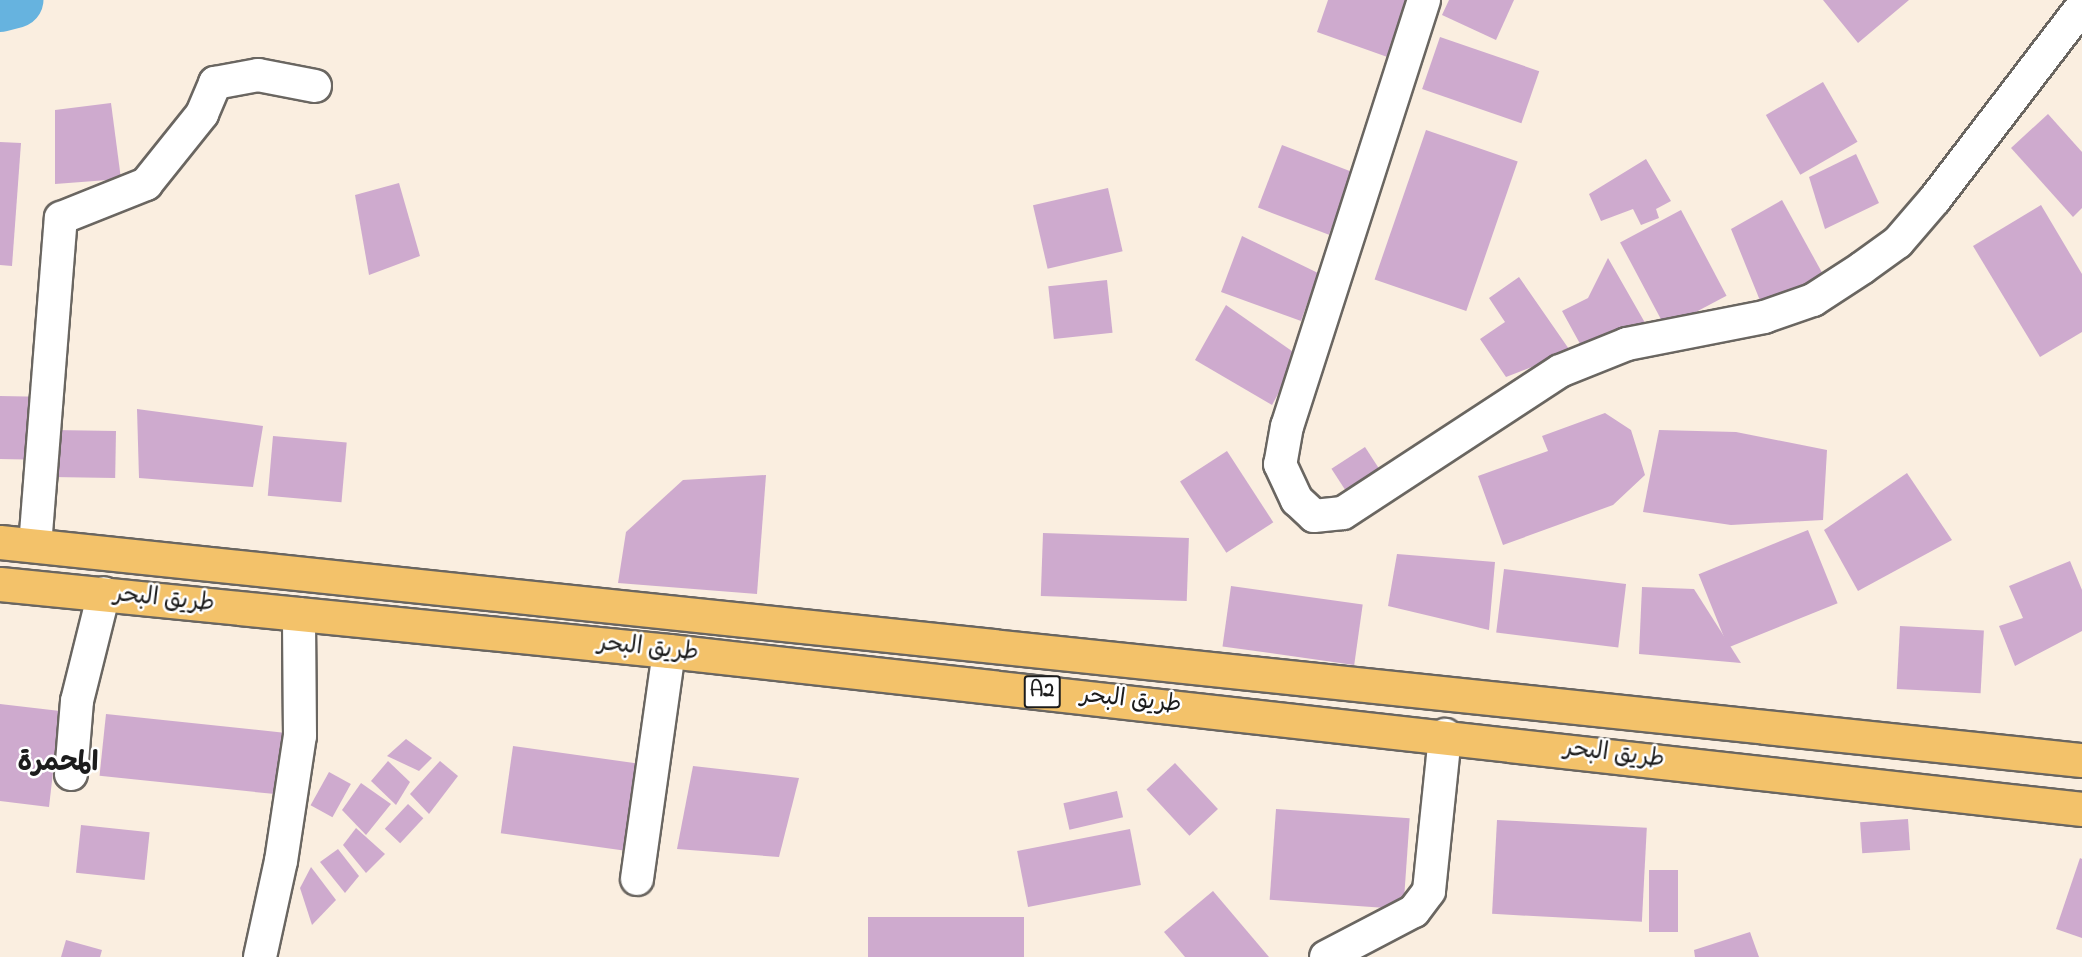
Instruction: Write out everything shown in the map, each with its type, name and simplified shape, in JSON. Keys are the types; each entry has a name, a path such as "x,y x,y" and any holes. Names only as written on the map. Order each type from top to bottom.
{"highway":[{"name":"طريق البحر","path":"0,542 2082,760"},
{"name":"طريق البحر","path":"0,584 669,651 1445,735 2082,809"}],"street":[{"path":"1424,0 1287,426 1280,464 1297,500 1314,516 1343,513 1560,371 1627,344 1764,317 1813,300 1862,268 1898,242 1935,199 2082,7"},
{"path":"35,546 61,218 146,184 202,114 215,83 258,75 315,86"},
{"path":"71,774 77,701 104,593"},
{"path":"260,957 282,861 300,736 299,614"},
{"path":"637,879 669,651"},
{"path":"1326,957 1414,911 1429,891 1445,735"}],"building":[{"path":"1328,0 1413,0 1393,59 1317,32"},
{"path":"1449,0 1514,0 1496,40 1442,15"},
{"path":"1823,0 1909,0 1858,43"},
{"path":"1440,37 1539,71 1521,123 1422,89"},
{"path":"1823,82 1858,142 1800,175 1766,115"},
{"path":"111,103 121,179 55,184 55,110"},
{"path":"2048,114 2082,152 2082,208 2073,217 2011,148"},
{"path":"1426,130 1518,162 1466,311 1375,279"},
{"path":"0,142 21,143 12,266 0,265"},
{"path":"1282,145 1353,172 1329,235 1258,208"},
{"path":"1856,154 1879,203 1825,229 1809,177"},
{"path":"1646,159 1671,201 1656,209 1659,218 1641,225 1633,209 1601,221 1589,194"},
{"path":"399,183 420,256 369,275 355,195"},
{"path":"1108,188 1123,251 1048,269 1033,205"},
{"path":"1782,200 1825,278 1761,303 1731,229"},
{"path":"2041,205 2082,274 2082,332 2040,357 1973,246"},
{"path":"1681,210 1727,296 1666,328 1620,242"},
{"path":"1242,236 1318,273 1301,321 1221,292"},
{"path":"1608,258 1648,328 1584,351 1562,311 1588,298"},
{"path":"1519,277 1571,352 1506,377 1480,339 1505,322 1489,298"},
{"path":"1107,280 1113,333 1054,339 1048,286"},
{"path":"1226,305 1299,356 1272,405 1195,360"},
{"path":"0,396 40,397 39,460 0,459"},
{"path":"137,409 263,426 253,487 139,478"},
{"path":"1605,413 1631,430 1645,475 1613,505 1503,545 1478,476 1548,451 1542,436"},
{"path":"53,430 116,431 115,478 52,477"},
{"path":"1659,430 1736,432 1827,450 1823,520 1731,525 1643,512"},
{"path":"273,436 347,442 341,502 268,496"},
{"path":"1365,447 1382,473 1348,495 1331,469"},
{"path":"1227,451 1273,522 1226,553 1180,481"},
{"path":"1907,473 1952,540 1858,591 1824,530"},
{"path":"766,475 757,594 618,583 626,532 683,480"},
{"path":"1808,530 1838,603 1728,647 1699,574"},
{"path":"1043,533 1189,538 1187,601 1041,596"},
{"path":"1397,554 1495,562 1489,630 1388,606"},
{"path":"2070,561 2082,590 2082,631 2015,666 1999,626 2023,618 2009,586"},
{"path":"1504,569 1626,584 1618,648 1496,633"},
{"path":"1231,586 1363,605 1354,665 1223,646"},
{"path":"1642,587 1694,589 1741,663 1639,654"},
{"path":"1900,626 1984,630 1981,693 1897,689"},
{"path":"0,704 60,711 49,807 0,801"},
{"path":"106,714 284,733 278,794 100,776"},
{"path":"406,739 432,758 419,771 387,756"},
{"path":"513,746 636,763 624,850 501,833"},
{"path":"388,761 410,782 396,805 371,781"},
{"path":"440,761 458,776 429,814 410,794"},
{"path":"1175,763 1218,809 1189,836 1146,790"},
{"path":"693,766 799,778 779,857 677,849"},
{"path":"329,772 351,784 332,817 311,805"},
{"path":"361,783 391,804 366,835 342,810"},
{"path":"1117,791 1123,817 1069,830 1063,803"},
{"path":"408,804 423,818 400,843 385,829"},
{"path":"1276,809 1410,818 1403,909 1270,900"},
{"path":"1908,819 1910,850 1862,853 1860,822"},
{"path":"1497,820 1647,828 1642,922 1492,914"},
{"path":"81,825 150,832 145,880 76,873"},
{"path":"356,828 385,854 366,873 343,845"},
{"path":"1130,829 1141,885 1028,907 1017,851"},
{"path":"338,849 359,876 345,893 320,862"},
{"path":"2080,858 2082,859 2082,938 2056,929"},
{"path":"311,867 336,900 312,925 300,888"},
{"path":"1649,870 1678,870 1678,932 1649,932"},
{"path":"1213,891 1269,957 1185,957 1164,932"},
{"path":"868,917 1024,917 1024,957 868,957"},
{"path":"1750,932 1759,957 1695,957 1694,950"},
{"path":"66,940 102,950 100,957 61,957"}],"waterway":[{"path":"0,4 15,0"}],"district":[{"name":"المحمرة","path":"58,764"}]}
